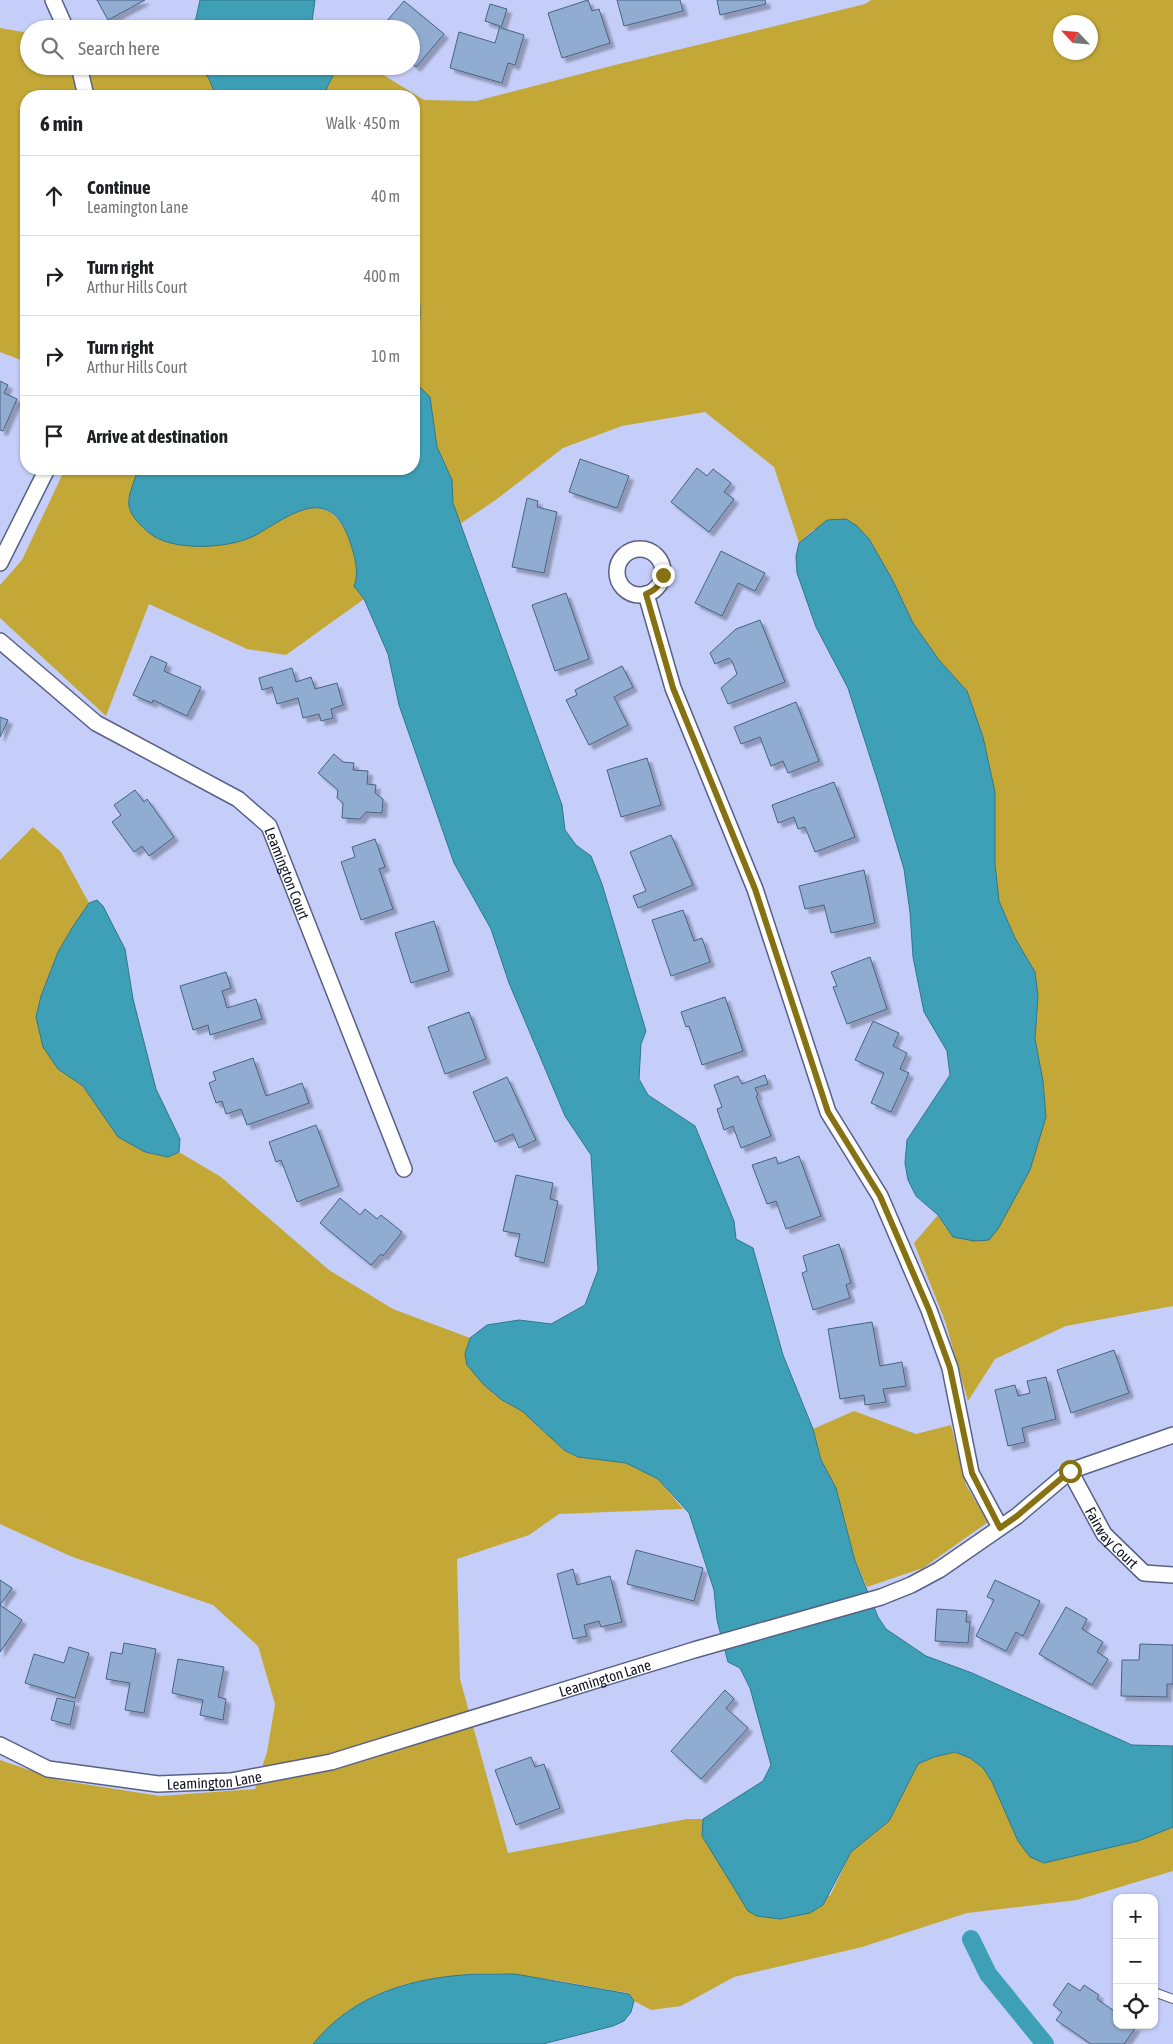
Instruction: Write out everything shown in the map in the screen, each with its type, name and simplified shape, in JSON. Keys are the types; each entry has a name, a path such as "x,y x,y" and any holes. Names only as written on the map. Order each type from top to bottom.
{"street":[{"path":"53,0 62,20"},
{"path":"80,75 84,90"},
{"path":"0,562 44,475"},
{"path":"646,594 673,688 755,889 828,1112 880,1196 929,1310 950,1368 972,1473 1000,1528"},
{"name":"Leamington Court","path":"0,641 96,723 238,799 269,826 404,1169"},
{"name":"Leamington Lane","path":"0,1745 48,1769 158,1784 231,1781 331,1762 694,1650 880,1597 911,1585 939,1570 1017,1516 1070,1471 1173,1435"},
{"name":"Fairway Court","path":"1070,1471 1104,1534 1144,1573 1173,1575"}],"lane":[{"path":"1158,1993 1173,1998"}],"shaded area":[{"path":"200,0 315,0 312,20 195,20"},
{"path":"871,0 1173,0 1173,1306 1066,1326 995,1359 968,1401 945,1321 914,1243 938,1215 946,1228 998,1229 1046,1117 1043,1081 1035,1039 1038,996 1035,972 1015,938 999,901 995,864 995,792 983,737 967,691 939,660 913,623 892,579 869,539 857,526 813,530 799,543 774,467 705,412 622,426 563,448 497,499 460,524 453,503 452,480 437,447 430,397 420,387 420,98 424,100 476,101 865,4"},
{"path":"0,28 20,31 20,75 206,75 214,90 20,90 20,360 0,352"},
{"path":"206,75 333,76 326,89 327,90 214,90"},
{"path":"332,75 384,75 408,90 327,90 326,89"},
{"path":"420,387 430,397 437,447 452,480 453,503 562,805 565,830 576,845 591,856 602,884 646,1031 641,1044 639,1079 648,1095 695,1126 734,1221 736,1239 753,1248 783,1355 813,1429 821,1460 836,1488 855,1561 878,1617 886,1629 926,1656 972,1673 1132,1745 1173,1746 1173,1827 1138,1841 1044,1863 1030,1857 1018,1841 992,1782 983,1768 970,1758 955,1752 934,1757 918,1764 889,1821 851,1852 823,1905 810,1913 780,1919 757,1916 748,1911 702,1836 703,1819 763,1781 771,1765 750,1688 740,1668 728,1662 717,1620 714,1590 689,1513 658,1479 626,1463 578,1457 564,1450 522,1411 502,1400 484,1385 467,1365 465,1354 470,1338 487,1325 519,1320 551,1324 585,1305 598,1270 591,1155 565,1116 509,983 491,929 454,863 399,705 388,654 364,599 354,586 356,581 356,563 347,533 338,519 330,512 325,509 311,508 295,513 254,536 230,544 200,546 170,543 148,532 139,523 130,510 129,496 136,475 420,475"},
{"path":"62,475 136,475 128,502 251,537 303,509 323,509 334,515 349,538 356,567 358,592 364,599 286,655 247,649 149,604 106,716 0,618 0,585 22,560"},
{"path":"846,519 857,526 869,539 892,579 913,623 939,660 967,691 983,737 995,792 995,864 999,901 1015,938 1035,972 1038,996 1035,1039 1043,1081 1046,1117 1030,1170 998,1229 989,1240 974,1241 953,1237 938,1215 916,1196 908,1180 905,1163 907,1140 950,1075 947,1051 924,1012 913,957 910,912 904,869 879,785 848,688 816,627 797,573 796,556 799,543 827,520"},
{"path":"33,827 61,852 89,903 58,952 41,996 36,1017 58,1069 83,1086 101,1110 145,1152 168,1157 179,1152 221,1177 329,1270 393,1309 470,1338 465,1354 484,1385 502,1400 522,1411 564,1450 578,1457 626,1463 658,1479 683,1509 559,1514 529,1535 457,1559 460,1679 508,1853 687,1819 703,1819 702,1837 830,1896 851,1852 889,1821 918,1764 934,1757 955,1752 970,1758 983,1768 1030,1857 1044,1863 1138,1841 1173,1827 1173,1871 1077,1900 967,1913 862,1947 734,1977 681,2006 651,2010 634,2001 629,1993 530,1977 498,1974 459,1975 408,1984 377,1995 343,2015 322,2033 313,2044 0,2044 0,1760 58,1780 160,1796 255,1789 267,1752 275,1704 258,1646 213,1605 70,1556 0,1524 0,860"},
{"path":"97,900 103,906 125,949 133,999 156,1089 180,1139 179,1152 168,1157 145,1152 118,1137 83,1086 58,1069 43,1047 36,1017 41,996 58,952 72,928 89,903"},
{"path":"854,1411 916,1434 951,1425 966,1485 988,1522 923,1568 867,1587 855,1561 836,1488 821,1460 813,1429"},
{"path":"478,1974 515,1974 629,1994 634,2001 631,2012 624,2021 613,2026 543,2044 313,2044 329,2026 347,2012 366,2000 387,1991 431,1979"}],"building":[{"path":"97,0 145,0 108,20"},
{"path":"588,0 592,11 599,9 610,43 562,58 548,13"},
{"path":"617,0 680,0 683,11 624,26"},
{"path":"717,0 765,0 766,4 720,15"},
{"path":"404,1 444,34 420,62 420,20 388,20"},
{"path":"490,4 507,9 501,28 524,35 515,65 508,63 502,83 450,68 459,32 495,43 500,26 485,21"},
{"path":"0,381 8,385 4,393 17,399 3,431 0,430"},
{"path":"580,459 629,476 617,508 569,492"},
{"path":"697,468 707,476 713,469 731,483 724,492 734,499 709,532 671,502"},
{"path":"527,498 538,501 537,507 557,512 544,573 512,567"},
{"path":"721,551 765,573 755,591 738,583 722,616 695,603"},
{"path":"566,593 589,659 555,671 532,605"},
{"path":"760,620 785,682 728,704 721,688 737,674 729,658 715,664 710,653 736,629"},
{"path":"151,656 167,663 164,671 201,687 187,716 153,700 152,703 133,695"},
{"path":"622,666 633,687 614,697 628,725 589,745 566,700 577,695 575,690"},
{"path":"292,668 296,682 311,677 315,689 337,683 343,705 331,709 333,718 321,721 319,714 303,718 298,698 277,704 272,687 262,690 259,678"},
{"path":"796,702 819,761 788,773 783,761 771,766 760,737 741,744 734,727"},
{"path":"0,717 8,720 0,737"},
{"path":"334,754 343,762 354,763 353,770 368,771 367,784 376,785 375,793 383,799 382,813 366,812 360,819 342,818 343,803 337,798 338,790 318,773"},
{"path":"647,758 661,805 621,817 607,770"},
{"path":"834,782 855,837 815,852 805,827 798,829 794,817 778,823 772,805"},
{"path":"135,790 144,802 147,799 174,837 149,856 142,846 134,852 112,822 121,815 114,805"},
{"path":"671,835 693,885 638,908 633,896 646,891 630,852"},
{"path":"375,839 385,867 379,869 393,909 361,920 341,862 355,857 352,847"},
{"path":"864,870 875,923 831,933 824,905 805,909 799,886"},
{"path":"683,910 694,941 702,938 710,962 671,976 652,920"},
{"path":"434,921 449,971 411,983 395,933"},
{"path":"870,957 887,1009 847,1024 833,987 837,986 831,972"},
{"path":"226,972 231,988 222,991 227,1008 256,999 262,1019 210,1035 208,1025 193,1030 180,986"},
{"path":"725,997 743,1051 702,1065 689,1026 686,1027 681,1012"},
{"path":"469,1012 486,1059 445,1074 428,1027"},
{"path":"873,1021 899,1033 893,1046 907,1053 900,1069 909,1073 891,1112 871,1103 884,1073 855,1060"},
{"path":"253,1058 266,1096 302,1083 309,1103 247,1125 241,1109 226,1114 222,1101 216,1103 209,1083 216,1080 213,1072"},
{"path":"765,1075 768,1084 755,1088 758,1095 756,1096 771,1136 741,1148 733,1126 724,1130 717,1109 722,1107 714,1085 738,1076 742,1084"},
{"path":"507,1077 536,1140 519,1148 513,1134 495,1142 473,1092"},
{"path":"316,1125 339,1186 297,1202 281,1160 276,1162 269,1142"},
{"path":"799,1156 821,1216 786,1229 776,1201 767,1204 752,1165 776,1157 778,1164"},
{"path":"516,1175 553,1183 550,1199 558,1201 544,1263 515,1256 520,1234 503,1231"},
{"path":"340,1198 360,1215 365,1209 377,1219 381,1215 402,1232 383,1256 381,1254 371,1265 320,1223"},
{"path":"839,1244 851,1283 846,1285 850,1298 813,1310 802,1273 807,1271 803,1256"},
{"path":"872,1322 880,1366 902,1362 906,1386 883,1389 886,1402 865,1405 864,1395 840,1399 828,1329"},
{"path":"1114,1350 1129,1393 1071,1413 1057,1370"},
{"path":"1046,1377 1056,1419 1022,1428 1025,1442 1008,1446 995,1390 1015,1385 1018,1396 1030,1393 1027,1381"},
{"path":"636,1550 703,1568 694,1601 627,1584"},
{"path":"573,1569 577,1585 610,1576 622,1622 601,1627 599,1621 584,1625 587,1636 573,1639 557,1574"},
{"path":"0,1580 12,1588 0,1605"},
{"path":"995,1580 1040,1601 1023,1636 1016,1632 1006,1651 976,1636 994,1600 987,1597"},
{"path":"0,1605 22,1620 0,1652"},
{"path":"1066,1607 1087,1619 1082,1629 1103,1642 1097,1652 1108,1659 1092,1685 1039,1654"},
{"path":"937,1609 967,1611 966,1622 970,1622 968,1643 935,1641"},
{"path":"124,1643 156,1649 144,1713 125,1710 130,1683 106,1679 111,1652 122,1654"},
{"path":"1140,1644 1173,1645 1173,1684 1167,1684 1167,1697 1121,1696 1122,1660 1139,1660"},
{"path":"69,1647 89,1653 75,1698 25,1683 34,1654 64,1663"},
{"path":"178,1659 224,1667 218,1697 226,1699 223,1720 200,1715 203,1700 172,1693"},
{"path":"725,1690 734,1699 726,1708 748,1728 701,1779 671,1751"},
{"path":"57,1698 75,1702 70,1725 51,1720"},
{"path":"531,1757 535,1767 544,1764 560,1808 516,1825 495,1770"},
{"path":"1068,1983 1080,1991 1084,1985 1099,1995 1097,1999 1113,2010 1113,2029 1135,2029 1124,2044 1091,2044 1056,2020 1062,2012 1053,2005"}],"waterway":[{"path":"971,1939 988,1974 1045,2044"}],"route":[{"path":"663,575 660,583 654,590 646,594 673,688 755,889 828,1112 880,1196 929,1310 950,1368 972,1473 1000,1528 1070,1471"}]}
